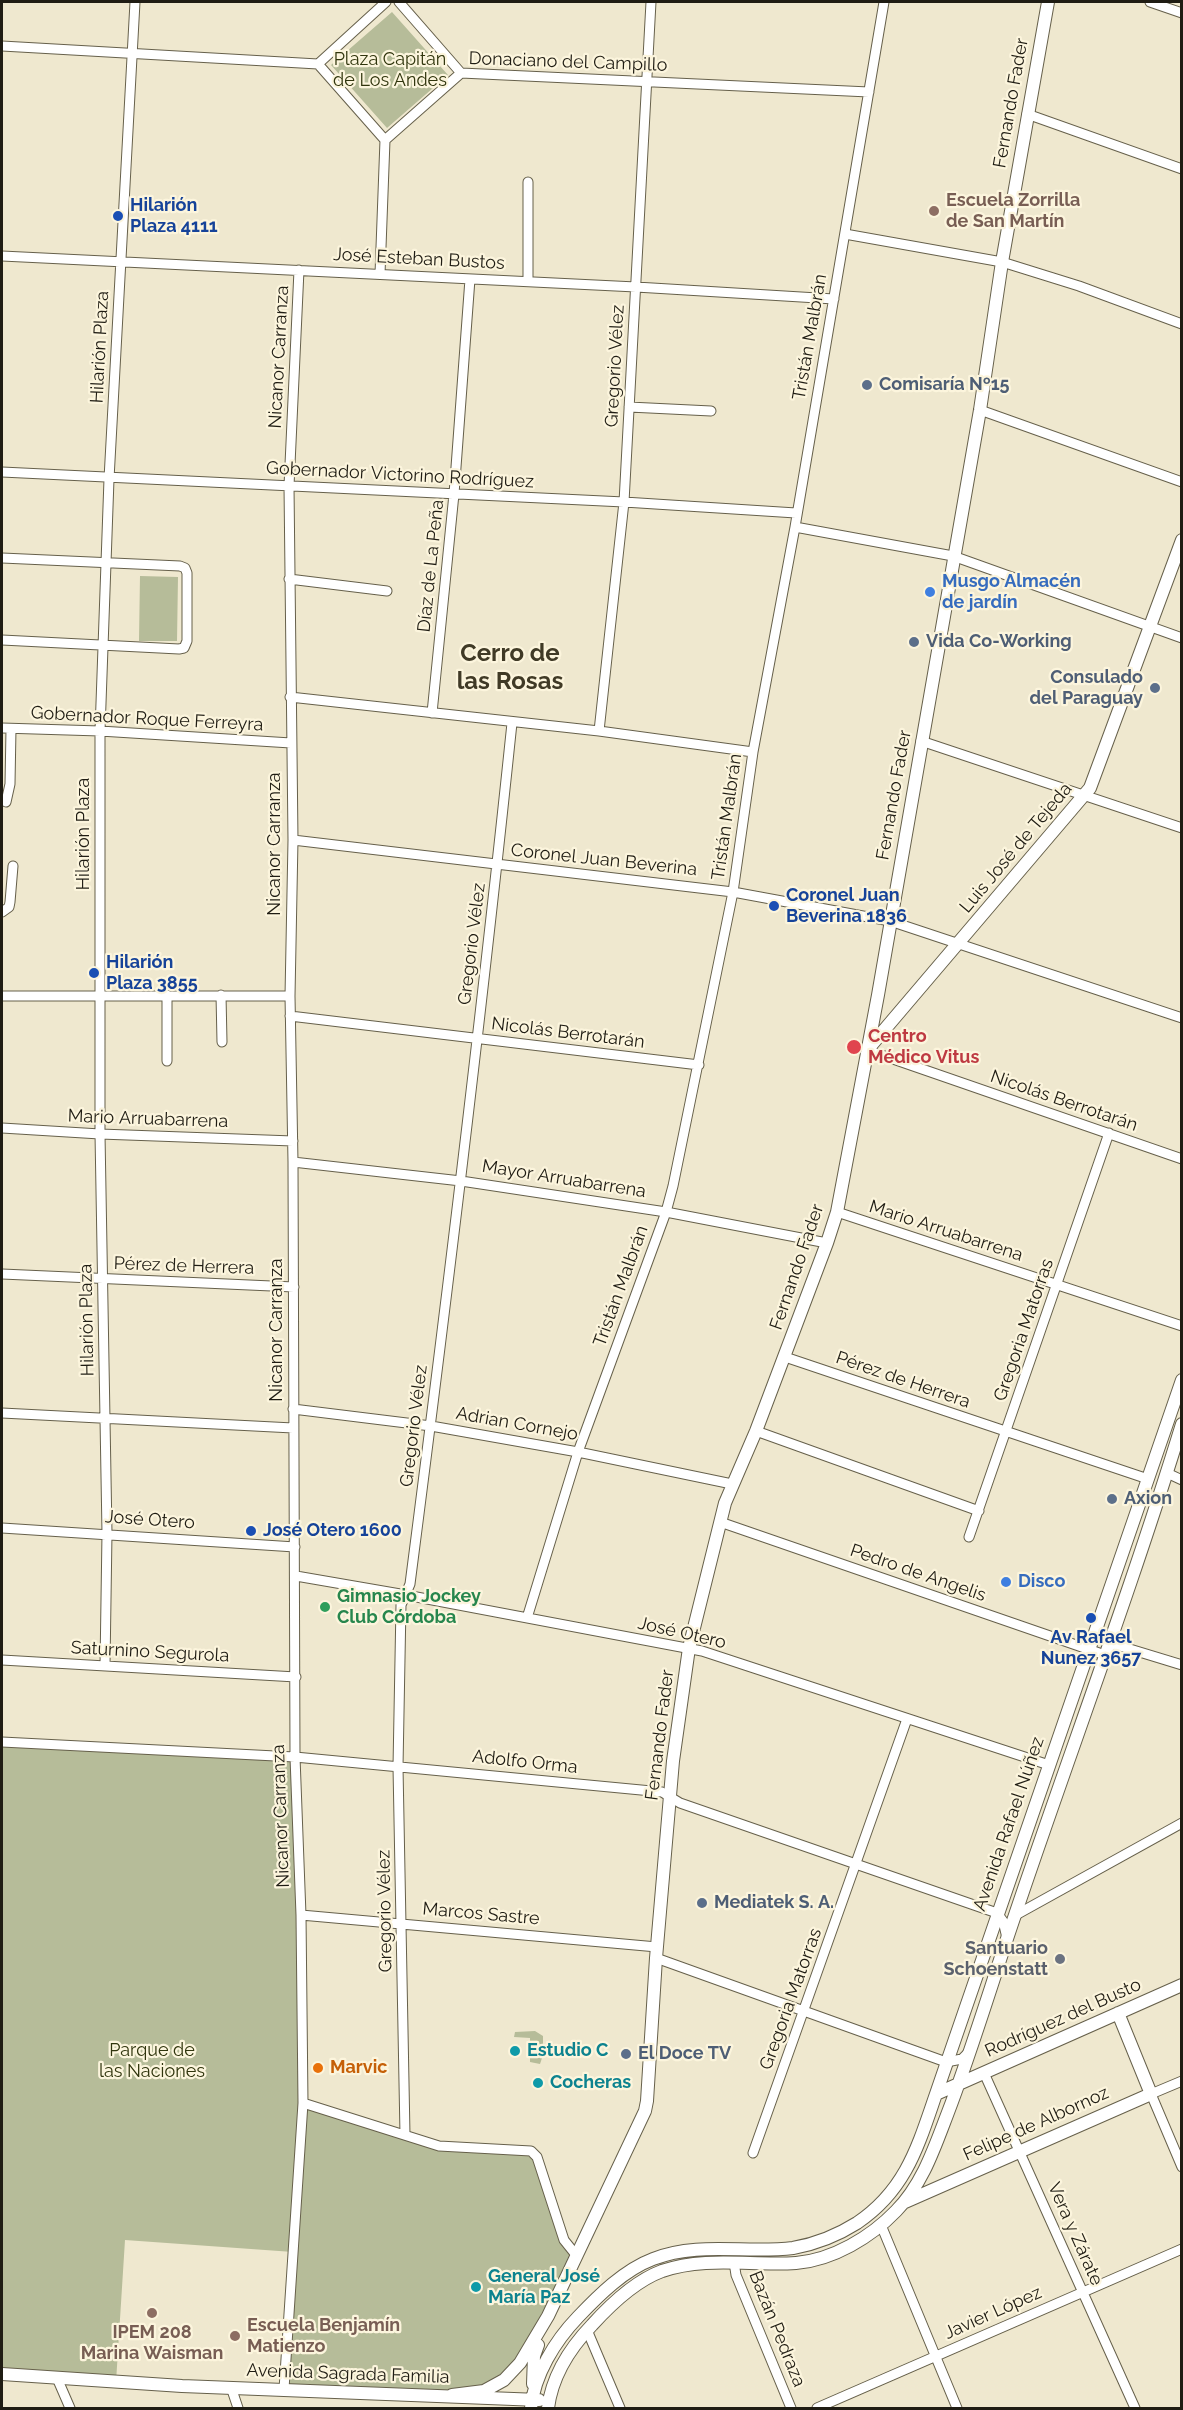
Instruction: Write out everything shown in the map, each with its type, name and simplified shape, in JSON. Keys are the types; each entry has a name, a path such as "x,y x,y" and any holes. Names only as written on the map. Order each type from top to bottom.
{"main road":[{"name":"Fernando Fader","path":"452,2395 484,2391 504,2380 520,2363 548,2316 645,2110 673,1761 689,1648 720,1522 732,1485 756,1431 837,1212 980,410 1002,262 1048,2"},
{"name":"Luis José de Tejeda","path":"867,1050 1086,795 1095,778 1182,540"},
{"name":"Avenida Rafael Núñez","path":"532,2400 550,2355 564,2333 591,2303 629,2272 652,2259 667,2254 707,2248 795,2247 818,2242 857,2222 883,2202 904,2176 915,2154 936,2094 1182,1380"},
{"name":"Avenida Rafael Núñez","path":"548,2404 564,2361 587,2330 635,2286 659,2272 691,2265 734,2262 786,2263 820,2259 851,2245 881,2225 905,2202 926,2168 959,2084 1182,1424"},
{"name":"Rodríguez del Busto","path":"936,2094 1182,1985"},
{"path":"1118,2013 1151,2094"},
{"name":"Felipe de Albornoz","path":"905,2202 1151,2094"},
{"path":"532,2400 534,2356 548,2316"},
{"path":"520,2363 534,2356 564,2333"},
{"name":"Avenida Sagrada Familia","path":"2,2374 231,2387 452,2395 532,2400 548,2404"}],"street":[{"name":"Hilarión Plaza","path":"105,1666 107,1533 100,1134 100,731 109,479 135,2"},
{"path":"318,64 386,2"},
{"path":"399,2 461,73"},
{"name":"Gregorio Vélez","path":"598,731 624,502 651,2"},
{"name":"Tristán Malbrán","path":"527,1618 578,1452 666,1212 699,1065 733,892 753,752 795,527 884,2"},
{"path":"1150,2 1182,13"},
{"path":"2,46 318,64 385,140 380,274"},
{"name":"Donaciano del Campillo","path":"385,140 461,73 869,92"},
{"path":"1028,114 1182,169"},
{"path":"528,182 528,281"},
{"path":"844,234 1002,262 1079,286 1182,324"},
{"name":"José Esteban Bustos","path":"2,256 528,281 834,299"},
{"name":"Nicanor Carranza","path":"284,2389 303,2103 301,1915 295,1757 296,1576 290,1016 292,840 289,579 289,486 299,270"},
{"name":"Díaz de La Peña","path":"432,712 454,494 470,279"},
{"path":"629,406 711,411"},
{"path":"980,410 1182,482"},
{"name":"Gobernador Victorino Rodríguez","path":"2,472 109,479 624,502 796,513"},
{"path":"795,527 953,556 1182,638"},
{"path":"2,558 185,568 187,573 187,641 184,648 178,649 2,640"},
{"path":"289,579 387,591"},
{"path":"290,697 598,731 753,752"},
{"name":"Gregorio Vélez","path":"405,2135 398,1767 401,1605 410,1584 431,1426 512,723"},
{"path":"6,728 10,784 6,802"},
{"name":"Gobernador Roque Ferreyra","path":"6,728 100,731 291,743"},
{"path":"921,741 1182,828"},
{"name":"Coronel Juan Beverina","path":"292,840 733,892 890,921 1182,1018"},
{"path":"2,912 9,907 13,866"},
{"path":"167,995 167,1061"},
{"path":"221,995 222,1042"},
{"path":"2,996 290,996"},
{"name":"Nicolás Berrotarán","path":"290,1016 699,1065"},
{"name":"Nicolás Berrotarán","path":"867,1050 1182,1159"},
{"name":"Mario Arruabarrena","path":"2,1128 292,1142"},
{"name":"Gregoria Matorras","path":"969,1537 1007,1433 1109,1133"},
{"name":"Mayor Arruabarrena","path":"293,1162 461,1181 666,1212 827,1243"},
{"name":"Mario Arruabarrena","path":"837,1212 1182,1326"},
{"name":"Pérez de Herrera","path":"2,1274 294,1287"},
{"name":"Pérez de Herrera","path":"784,1357 1148,1479"},
{"name":"Adrian Cornejo","path":"293,1409 431,1426 578,1452 732,1485"},
{"path":"2,1413 293,1428"},
{"path":"756,1431 979,1511"},
{"path":"1167,1473 1182,1480"},
{"name":"Pedro de Angelis","path":"720,1522 1089,1649 1107,1649 1182,1665"},
{"name":"José Otero","path":"2,1528 107,1533 295,1547"},
{"name":"José Otero","path":"296,1576 406,1594 689,1648 1049,1765"},
{"name":"Saturnino Segurola","path":"2,1660 296,1677"},
{"name":"Gregoria Matorras","path":"753,2153 908,1719"},
{"name":"Adolfo Orma","path":"2,1742 295,1757 662,1792 680,1803 997,1913"},
{"path":"1014,1916 1182,1823"},
{"path":"997,1913 1003,1921 1007,1938"},
{"name":"Marcos Sastre","path":"301,1915 656,1952 804,2011 946,2062"},
{"path":"946,2062 962,2059 970,2050"},
{"name":"Vera y Zárate","path":"984,2073 1135,2409"},
{"name":"Felipe de Albornoz","path":"1151,2094 1182,2080"},
{"path":"1151,2094 1182,2167"},
{"path":"303,2103 439,2146 535,2153 564,2240 576,2255"},
{"path":"881,2225 957,2409"},
{"name":"Javier López","path":"817,2409 1182,2249"},
{"name":"Bazán Pedraza","path":"734,2262 736,2275 791,2409"},
{"path":"587,2330 620,2409"},
{"path":"57,2378 70,2409"},
{"path":"231,2387 238,2409"}],"green space":[{"name":"Plaza Capitán de Los Andes","path":"392,12 448,75 387,128 331,65"},
{"path":"140,576 178,577 177,641 139,641"},
{"name":"Parque de las Naciones","path":"2,1742 295,1757 303,2102 439,2146 537,2157 564,2240 576,2255 532,2346 484,2391 284,2389 293,2252 125,2240 116,2382 2,2374"},
{"path":"535,2031 543,2036 543,2055 540,2064 530,2062 530,2038 514,2037 515,2032"}],"place":[{"name":"Escuela Zorrilla de San Martín","path":"934,211"},
{"name":"Hilarión Plaza 4111","path":"118,216"},
{"name":"Comisaría Nº15","path":"867,385"},
{"name":"Musgo Almacén de jardín","path":"930,592"},
{"name":"Vida Co-Working","path":"914,642"},
{"name":"Consulado del Paraguay","path":"1155,688"},
{"name":"Coronel Juan Beverina 1836","path":"774,906"},
{"name":"Hilarión Plaza 3855","path":"94,973"},
{"name":"Centro Médico Vitus","path":"854,1047"},
{"name":"Axion","path":"1112,1499"},
{"name":"José Otero 1600","path":"251,1531"},
{"name":"Disco","path":"1006,1582"},
{"name":"Gimnasio Jockey Club Córdoba","path":"325,1607"},
{"name":"Av Rafael Nunez 3657","path":"1091,1618"},
{"name":"Mediatek S. A.","path":"702,1903"},
{"name":"Santuario Schoenstatt","path":"1060,1959"},
{"name":"Estudio C","path":"515,2051"},
{"name":"El Doce TV","path":"626,2054"},
{"name":"Marvic","path":"318,2068"},
{"name":"Cocheras","path":"538,2083"},
{"name":"General José María Paz","path":"476,2287"},
{"name":"IPEM 208 Marina Waisman","path":"152,2313"},
{"name":"Escuela Benjamín Matienzo","path":"235,2336"}],"district":[{"name":"Cerro de las Rosas","path":"510,668"}]}
